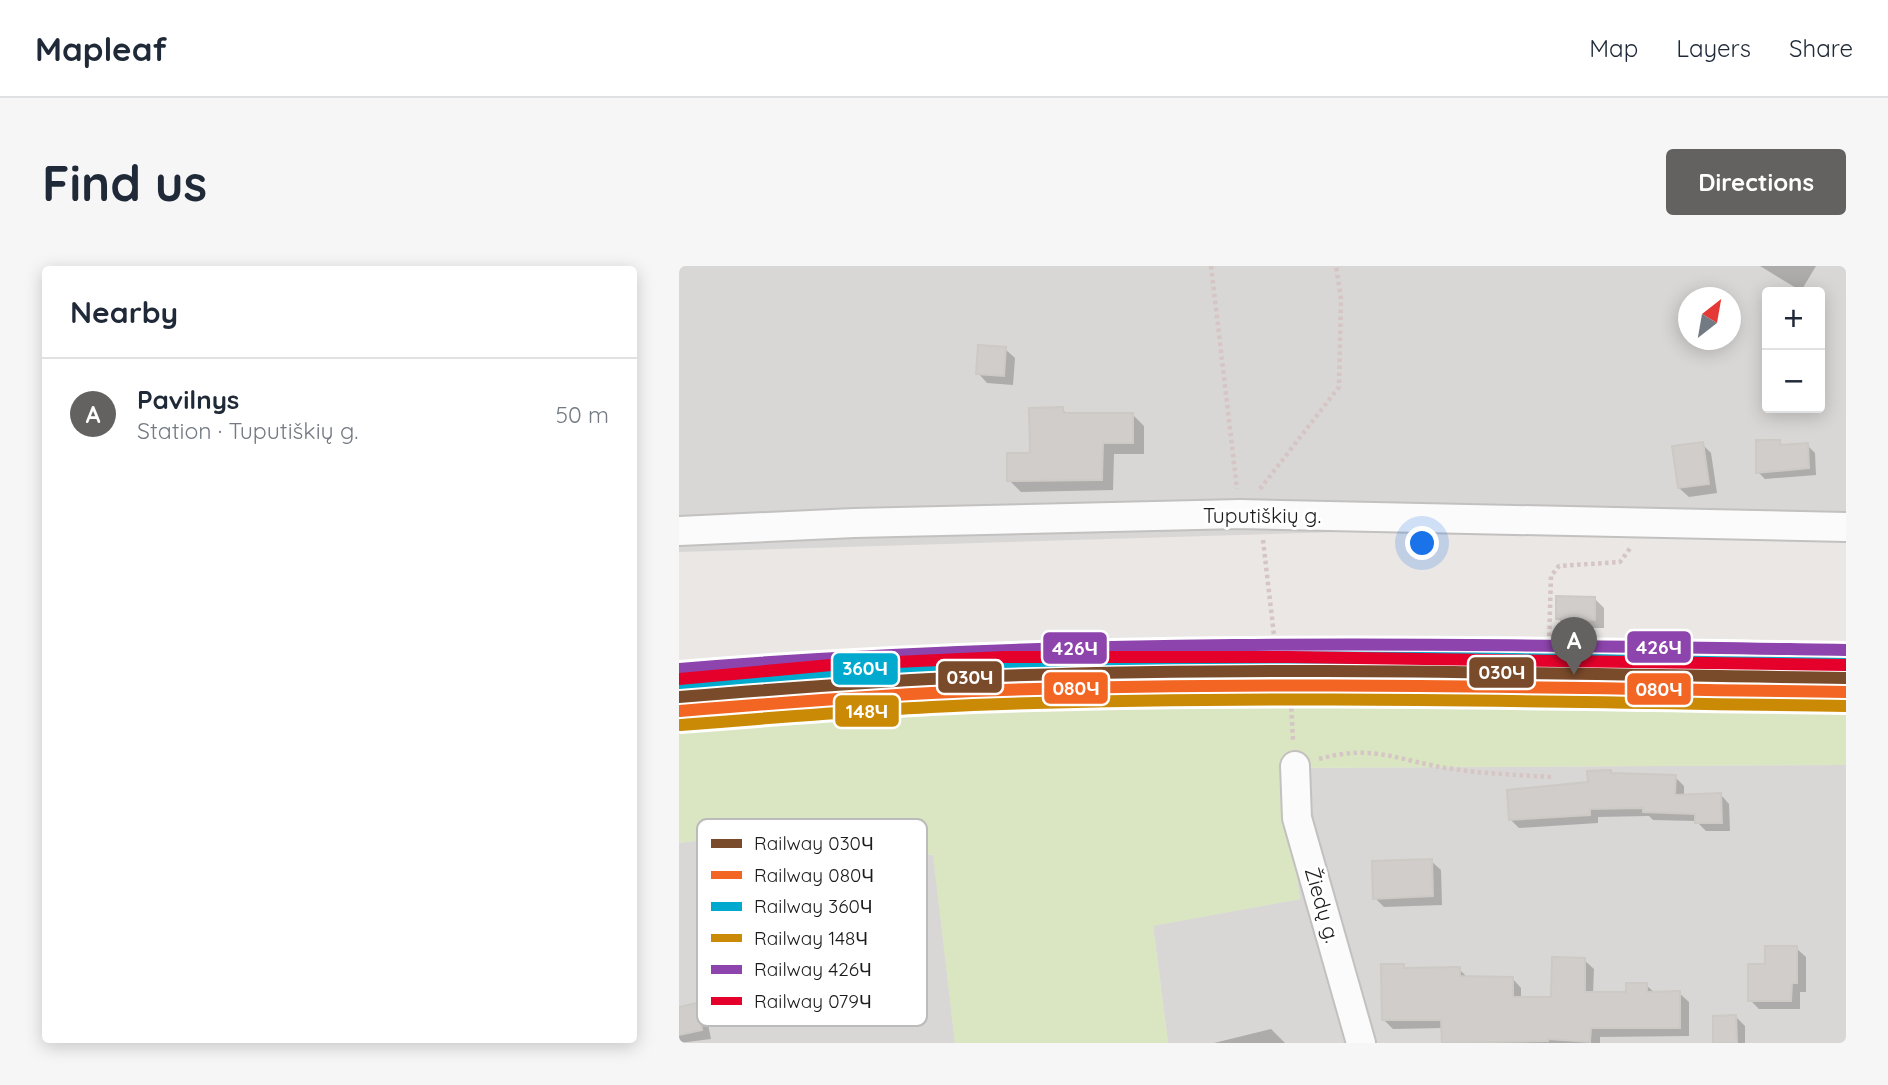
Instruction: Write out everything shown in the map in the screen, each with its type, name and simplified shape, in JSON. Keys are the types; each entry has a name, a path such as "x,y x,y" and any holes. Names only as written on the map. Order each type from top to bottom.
{"street":[{"name":"Tuputiškių g.","path":"679,531 854,523 1250,514 1846,527"},
{"name":"Žiedų g.","path":"1295,766 1297,818 1361,1043"}],"path":[{"path":"1210,266 1250,514 1275,644 1288,644 1288,693 1295,766 1330,756 1382,752 1450,769 1552,777"},
{"path":"1250,514 1339,387 1341,299 1336,266"},
{"path":"1549,643 1551,576 1559,566 1620,562 1630,550 1636,524"}],"shaded area":[{"path":"679,266 1846,266 1846,540 1406,530 679,552"},
{"path":"1846,765 1846,1043 1168,1043 1153,925 1300,899 1282,768"},
{"path":"697,841 697,1026 927,1026 927,855 934,855 955,1043 679,1043 679,843"}],"green space":[{"path":"1203,683 1846,690 1846,765 1282,768 1300,899 1153,926 1168,1043 955,1043 933,855 927,855 927,819 697,819 697,841 679,843 679,710 829,699"}],"building":[{"path":"978,345 1006,347 1004,376 976,374"},
{"path":"1063,407 1063,413 1133,413 1133,443 1103,443 1102,480 1007,481 1007,453 1030,453 1029,408"},
{"path":"1756,440 1780,440 1780,445 1808,443 1809,468 1756,473"},
{"path":"1703,442 1709,484 1678,488 1672,446"},
{"path":"1556,596 1595,597 1595,620 1556,619"},
{"path":"1611,770 1611,773 1676,775 1675,795 1721,793 1722,823 1695,823 1695,814 1643,812 1643,808 1590,809 1590,815 1509,820 1507,790 1588,782 1587,771"},
{"path":"1432,859 1433,896 1373,899 1372,861"},
{"path":"1765,946 1797,946 1797,983 1792,983 1791,1001 1748,1001 1748,964 1765,964"},
{"path":"1552,957 1585,958 1585,992 1626,992 1626,983 1647,983 1647,992 1680,991 1680,1028 1591,1028 1590,1042 1548,1039 1442,1043 1441,1020 1382,1020 1381,964 1404,964 1404,968 1460,967 1460,976 1513,977 1513,997 1551,997"},
{"path":"697,1003 697,1026 701,1026 702,1030 679,1035 679,1007"},
{"path":"1736,1015 1737,1043 1713,1043 1713,1016"}],"rail line":[{"name":"426Ч","path":"679,669 825,658 1117,647 1408,645 1846,650"},
{"name":"079Ч","path":"679,679 831,665 1004,657 1288,657 1846,665"},
{"name":"360Ч","path":"679,683 972,663 1190,658 1846,664"},
{"name":"030Ч","path":"679,697 825,685 1081,673 1409,671 1846,678"},
{"name":"080Ч","path":"680,711 973,691 1191,686 1846,692"},
{"name":"148Ч","path":"681,725 973,705 1191,700 1846,706"}],"place":[{"name":"Pavilnys","path":"1574,675"}]}
